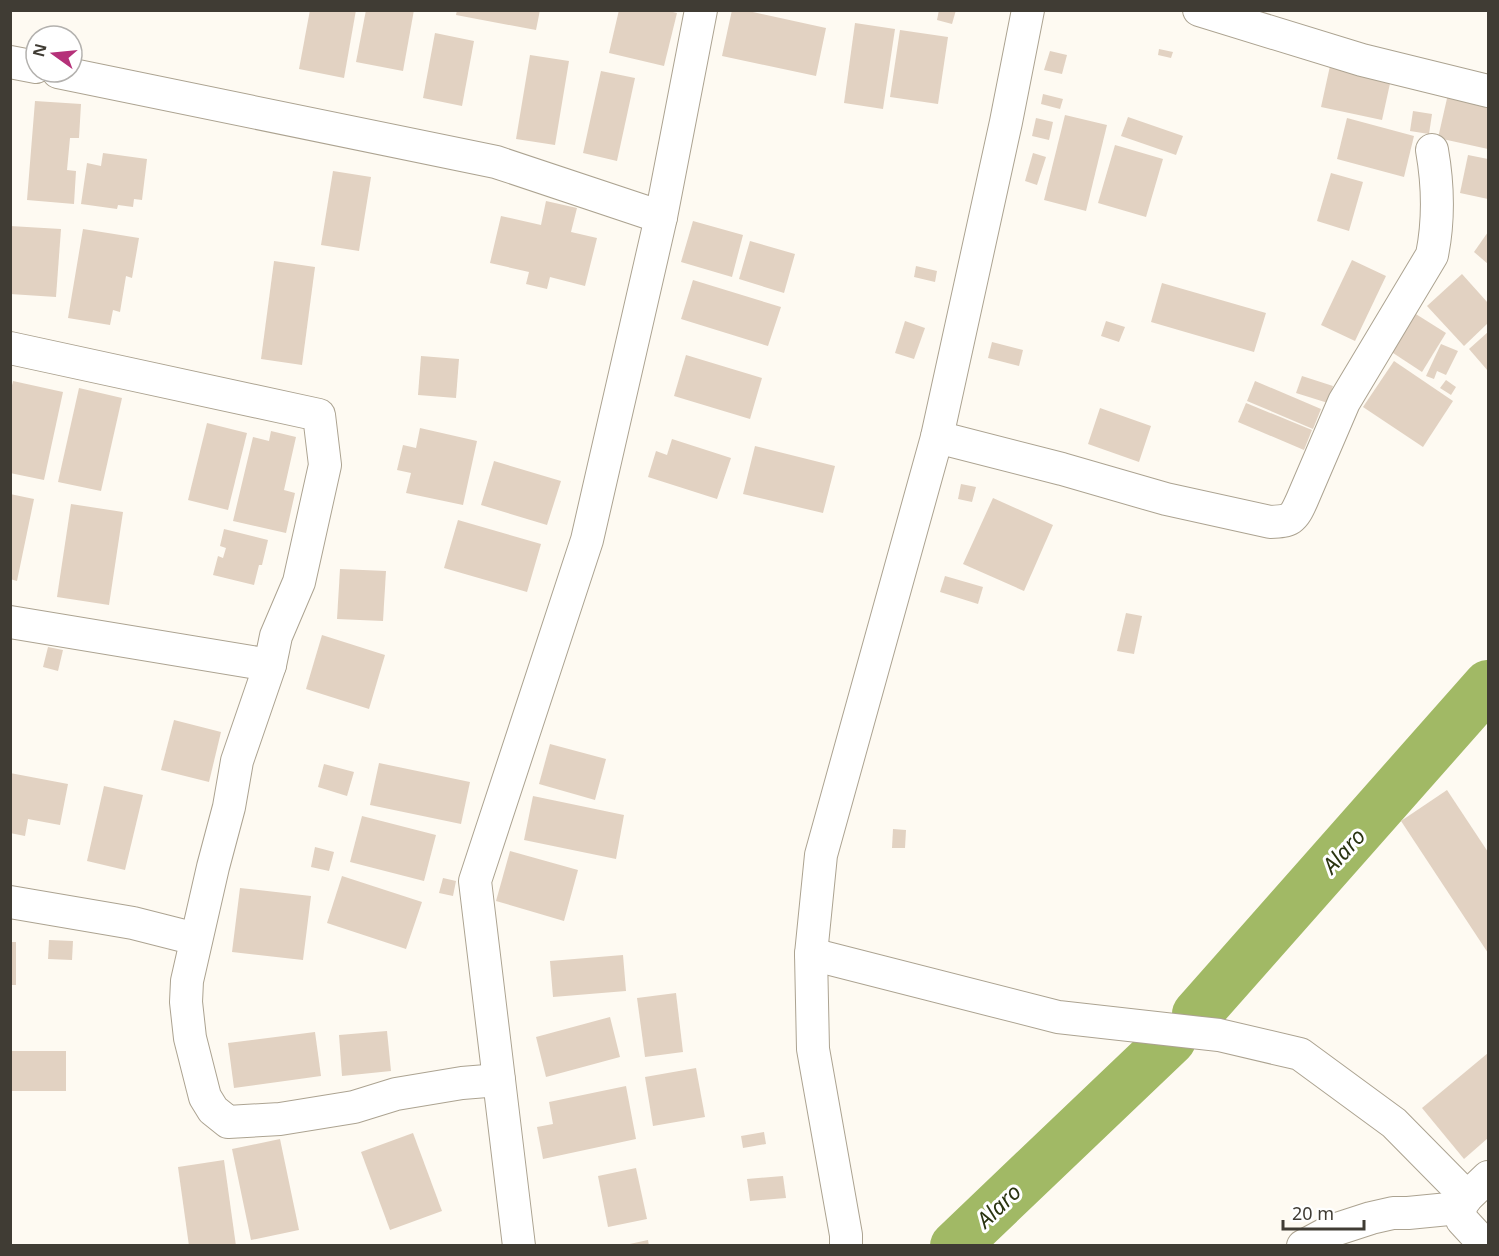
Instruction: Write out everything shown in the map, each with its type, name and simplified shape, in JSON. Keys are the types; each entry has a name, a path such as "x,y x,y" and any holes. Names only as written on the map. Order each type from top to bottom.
{"street":[{"path":"519,1245 475,881 587,540 661,217 701,10"},
{"path":"846,1245 813,1049 811,954 821,855 937,437 1006,122 1028,10"},
{"path":"1198,10 1362,60 1488,91"},
{"path":"84,77 496,162 661,217"},
{"path":"937,437 1166,499 1270,522 1287,521 1296,513 1344,402 1432,255 1436,235 1436,177 1432,150"},
{"path":"10,348 319,415 325,465 299,582 276,636 270,665 237,761 229,807 187,981 186,1002 190,1038 205,1097 213,1110 228,1122 280,1119 354,1107 396,1094 462,1083 499,1080"},
{"path":"10,622 270,665"},
{"path":"10,902 134,923 196,939"},
{"path":"811,954 1058,1017 1219,1035 1300,1054 1394,1123 1471,1194"},
{"path":"1303,1245 1331,1231 1371,1218 1393,1212 1408,1214 1471,1194"},
{"path":"1471,1194 1462,1220 1486,1245"}],"building":[{"path":"310,10 356,10 344,78 299,69"},
{"path":"366,10 414,10 403,71 356,62"},
{"path":"457,10 540,10 536,30 456,15"},
{"path":"619,10 665,10 677,13 664,66 609,53"},
{"path":"732,10 744,10 826,28 816,76 722,56"},
{"path":"939,10 956,10 952,24 937,20"},
{"path":"855,23 895,29 883,109 844,103"},
{"path":"900,30 948,37 938,104 890,97"},
{"path":"435,33 474,41 462,106 423,98"},
{"path":"1159,49 1173,52 1171,58 1158,55"},
{"path":"1050,51 1067,55 1062,74 1044,70"},
{"path":"530,55 569,61 555,145 516,139"},
{"path":"1330,66 1391,79 1382,120 1321,107"},
{"path":"601,71 635,78 617,161 583,153"},
{"path":"1043,94 1063,99 1060,109 1041,104"},
{"path":"1448,94 1488,103 1488,149 1438,138"},
{"path":"35,101 81,104 79,138 70,138 67,170 76,171 74,204 27,200"},
{"path":"1413,111 1432,114 1429,134 1410,131"},
{"path":"1065,115 1107,125 1086,211 1044,200"},
{"path":"1128,117 1183,136 1176,155 1121,136"},
{"path":"1036,118 1053,122 1049,140 1032,136"},
{"path":"1347,118 1414,136 1404,177 1337,159"},
{"path":"1115,145 1163,159 1146,217 1098,203"},
{"path":"103,153 147,159 142,200 134,199 133,207 118,205 117,209 81,204 87,163 101,166"},
{"path":"1033,153 1046,157 1037,185 1025,181"},
{"path":"1468,155 1488,159 1488,199 1460,193"},
{"path":"333,171 371,177 359,251 321,245"},
{"path":"1331,173 1363,182 1349,231 1317,221"},
{"path":"546,201 577,208 571,232 597,238 585,286 550,277 547,289 526,284 529,272 490,263 501,216 541,225"},
{"path":"693,221 743,235 732,277 681,262"},
{"path":"10,226 61,229 56,297 10,294"},
{"path":"83,229 139,238 132,278 126,276 120,312 113,310 110,325 68,318"},
{"path":"1488,232 1488,264 1474,252"},
{"path":"750,241 795,254 784,293 739,279"},
{"path":"1352,260 1386,276 1355,341 1321,325"},
{"path":"274,261 315,267 302,365 261,359"},
{"path":"916,266 937,271 935,282 914,277"},
{"path":"1462,274 1488,303 1488,323 1464,346 1427,306"},
{"path":"693,280 781,307 768,346 681,319"},
{"path":"1162,283 1266,313 1254,352 1151,322"},
{"path":"1411,311 1446,333 1422,372 1387,349"},
{"path":"905,321 925,328 914,359 895,353"},
{"path":"1106,321 1125,327 1119,342 1101,336"},
{"path":"1488,332 1488,371 1469,349"},
{"path":"992,342 1023,350 1019,366 988,358"},
{"path":"1441,344 1458,351 1446,375 1437,371 1434,379 1426,376"},
{"path":"686,355 762,378 750,419 674,396"},
{"path":"421,356 459,359 456,398 418,395"},
{"path":"1394,361 1453,401 1423,447 1363,407"},
{"path":"1302,376 1333,386 1328,403 1296,393"},
{"path":"1446,380 1456,387 1451,395 1440,388"},
{"path":"13,381 63,392 44,480 10,473 10,394"},
{"path":"1255,381 1321,409 1313,429 1247,401"},
{"path":"79,388 122,398 101,491 58,482"},
{"path":"1246,403 1312,430 1304,450 1238,422"},
{"path":"1100,408 1151,426 1139,462 1088,444"},
{"path":"207,423 247,433 228,510 188,500"},
{"path":"420,428 477,441 463,505 406,493 411,473 397,470 403,445 416,448"},
{"path":"271,431 296,437 284,490 295,493 286,533 233,521 253,437 269,441"},
{"path":"672,439 731,458 717,499 648,477 656,451 667,455"},
{"path":"755,446 835,466 823,513 743,494"},
{"path":"494,461 561,481 547,525 481,505"},
{"path":"961,484 976,487 972,502 958,499"},
{"path":"10,494 34,499 17,581 10,579"},
{"path":"993,498 1053,525 1024,591 963,564"},
{"path":"71,504 123,512 109,605 57,597"},
{"path":"458,520 541,544 527,592 444,568"},
{"path":"224,529 268,540 254,585 213,575 218,556 223,558 226,548 220,546"},
{"path":"340,569 386,571 383,621 337,619"},
{"path":"945,576 983,587 978,604 940,592"},
{"path":"1126,613 1142,616 1134,654 1117,651"},
{"path":"322,635 385,655 369,709 306,689"},
{"path":"48,647 63,650 58,671 43,667"},
{"path":"174,720 221,732 209,782 161,770"},
{"path":"550,744 606,759 595,800 539,784"},
{"path":"379,763 470,782 461,824 370,805"},
{"path":"324,764 354,772 347,796 318,787"},
{"path":"10,773 68,784 60,825 28,819 25,836 10,833"},
{"path":"104,786 143,795 125,870 87,861"},
{"path":"1447,790 1488,852 1488,953 1401,821"},
{"path":"533,796 624,815 616,859 524,840"},
{"path":"362,816 436,835 424,881 350,862"},
{"path":"893,829 906,830 905,848 892,848"},
{"path":"315,847 334,852 329,871 311,867"},
{"path":"510,851 578,870 564,921 496,901"},
{"path":"342,876 422,902 406,949 327,923"},
{"path":"443,878 456,881 453,896 439,893"},
{"path":"240,888 311,896 303,960 232,952"},
{"path":"49,940 73,941 72,960 48,959"},
{"path":"10,942 16,942 16,985 10,985"},
{"path":"623,955 626,991 553,997 550,961"},
{"path":"676,993 683,1052 645,1057 637,998"},
{"path":"610,1017 620,1057 546,1077 536,1037"},
{"path":"387,1031 391,1071 342,1076 339,1035"},
{"path":"315,1032 321,1076 234,1088 228,1043"},
{"path":"10,1051 66,1051 66,1091 10,1091"},
{"path":"1488,1053 1488,1138 1464,1159 1422,1108"},
{"path":"696,1068 705,1117 653,1126 645,1077"},
{"path":"626,1086 636,1139 543,1159 537,1127 553,1124 549,1102"},
{"path":"764,1132 766,1144 743,1148 741,1136"},
{"path":"413,1133 442,1211 390,1230 361,1152"},
{"path":"280,1139 299,1230 251,1240 232,1149"},
{"path":"224,1160 236,1246 189,1246 178,1167"},
{"path":"636,1168 647,1219 608,1227 598,1176"},
{"path":"783,1176 786,1198 750,1201 747,1179"},
{"path":"648,1240 649,1246 625,1245"}],"waterway":[{"name":"Alaro","path":"1197,1014 1488,685"},
{"path":"1478,697 1488,711"},
{"name":"Alaro","path":"955,1246 1171,1040"}]}
